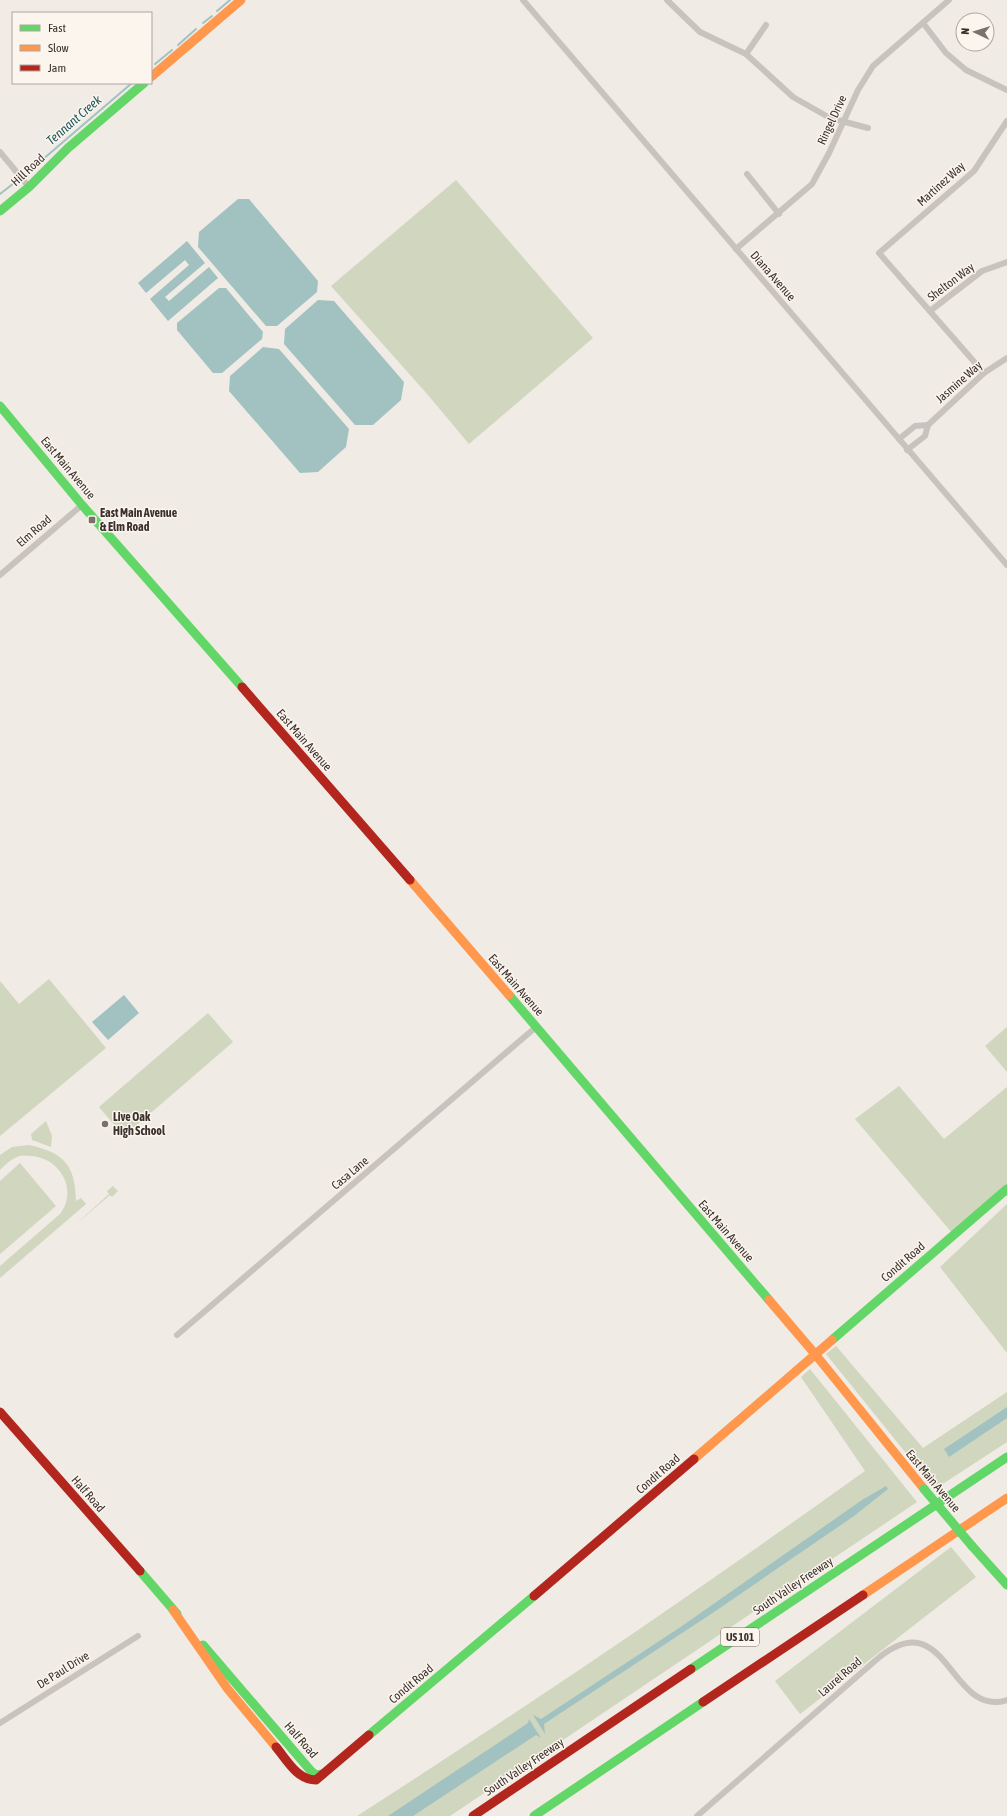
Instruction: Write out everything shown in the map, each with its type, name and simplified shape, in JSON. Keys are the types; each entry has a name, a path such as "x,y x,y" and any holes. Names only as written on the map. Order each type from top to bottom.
{"main road":[{"path":"152,76 241,0"},
{"name":"Hill Road","path":"0,211 29,186 68,148 143,84"},
{"name":"East Main Avenue","path":"0,406 82,505 230,673 536,1027 815,1354 972,1546 1007,1584"},
{"name":"Condit Road","path":"323,1774 566,1570 1007,1189"},
{"name":"Half Road","path":"0,1412 311,1771 316,1775 323,1774"},
{"name":"South Valley Freeway","path":"473,1816 1007,1457"},
{"name":"US 101","path":"534,1816 1007,1498"}],"street":[{"name":"Diana Avenue","path":"523,0 1007,565"},
{"path":"666,0 700,32 746,54 793,97 830,118 868,128"},
{"name":"Ringel Drive","path":"736,250 812,184 858,90 873,66 949,0"},
{"path":"923,23 946,53 961,66 989,82 1007,90"},
{"path":"746,54 766,25"},
{"name":"Martinez Way","path":"930,311 879,253 974,171 1007,121"},
{"path":"0,152 29,186"},
{"path":"747,174 779,214"},
{"name":"Shelton Way","path":"930,311 982,271 1007,262"},
{"path":"930,311 984,373"},
{"name":"Jasmine Way","path":"907,450 925,436 928,425 984,373 1007,358"},
{"name":"Jasmine Way","path":"899,440 915,426 928,425"},
{"name":"Elm Road","path":"0,575 82,505"},
{"name":"Casa Lane","path":"177,1335 536,1027"},
{"name":"De Paul Drive","path":"0,1723 138,1636"},
{"name":"Laurel Road","path":"697,1816 884,1653 900,1644 912,1642 924,1644 935,1652 976,1697 986,1702 999,1702 1007,1700"}],"green space":[{"path":"456,180 593,338 469,444 428,395 331,286"},
{"path":"49,979 106,1048 0,1136 0,981 19,1004"},
{"path":"208,1013 233,1042 124,1136 99,1107"},
{"path":"1007,1027 1007,1072 985,1046"},
{"path":"899,1086 944,1139 1007,1087 1007,1188 953,1234 855,1119"},
{"path":"46,1121 52,1136 51,1147 32,1140 31,1134"},
{"path":"29,1145 51,1152 59,1156 65,1162 70,1169 73,1178 76,1201 81,1198 86,1204 0,1278 0,1266 60,1214 65,1205 67,1186 64,1177 58,1169 42,1158 20,1156 7,1163 0,1170 0,1155 12,1147"},
{"path":"20,1163 56,1206 0,1254 0,1181"},
{"path":"113,1186 118,1191 112,1197 110,1195 75,1225 109,1194 107,1191"},
{"path":"1007,1204 1007,1353 940,1267"},
{"path":"836,1346 923,1448 1007,1392 1007,1442 935,1489 826,1354"},
{"path":"810,1369 917,1502 450,1816 357,1816 614,1646 740,1560 865,1471 801,1377"},
{"path":"951,1547 976,1577 800,1714 775,1681"}],"water":[{"path":"238,199 249,199 318,281 317,292 277,326 266,326 198,247 199,232"},
{"path":"187,241 205,263 165,297 169,301 209,267 218,278 168,321 150,299 189,265 185,260 146,293 138,283"},
{"path":"219,288 226,288 263,332 262,339 222,373 213,373 177,330 177,323"},
{"path":"318,300 334,301 404,382 401,400 373,425 355,425 284,344 285,329"},
{"path":"263,347 279,349 349,429 346,447 318,472 300,473 229,391 230,376"},
{"path":"124,995 139,1013 108,1040 92,1022"},
{"path":"1007,1407 1007,1418 949,1457 944,1449"},
{"path":"886,1486 888,1489 854,1516 717,1610 544,1724 545,1734 533,1715 541,1719 682,1626 862,1500"},
{"path":"529,1719 541,1738 536,1735 413,1816 388,1816 528,1723"}],"waterway":[{"name":"Tennant Creek","path":"217,11 230,0"},
{"name":"Tennant Creek","path":"203,23 212,16"},
{"name":"Tennant Creek","path":"178,45 196,29"},
{"name":"Tennant Creek","path":"155,64 172,50"},
{"name":"Tennant Creek","path":"28,172 131,84"},
{"name":"Tennant Creek","path":"0,194 18,180"}],"traffic: fast":[{"path":"0,211 29,187 68,148 143,84"},
{"path":"0,406 82,505 242,687"},
{"path":"509,995 769,1300"},
{"path":"832,1340 1007,1189"},
{"path":"691,1669 1007,1457"},
{"path":"924,1489 972,1546"},
{"path":"972,1546 1007,1585"},
{"path":"140,1571 177,1614"},
{"path":"369,1735 534,1596"},
{"path":"203,1645 311,1771 316,1775 323,1774"},
{"path":"534,1816 703,1702"}],"traffic: slow":[{"path":"152,76 241,0"},
{"path":"410,880 509,995"},
{"path":"769,1300 815,1354 924,1489"},
{"path":"694,1459 832,1340"},
{"path":"863,1595 1007,1498"},
{"path":"173,1610 227,1688 276,1747"}],"traffic: jam":[{"path":"242,687 410,880"},
{"path":"0,1412 140,1571"},
{"path":"534,1596 694,1459"},
{"path":"703,1702 863,1595"},
{"path":"473,1816 691,1669"},
{"path":"276,1747 298,1773 303,1777 316,1780 369,1735"}],"place":[{"name":"East Main Avenue & Elm Road","path":"92,520"},
{"name":"Live Oak High School","path":"105,1124"}]}
